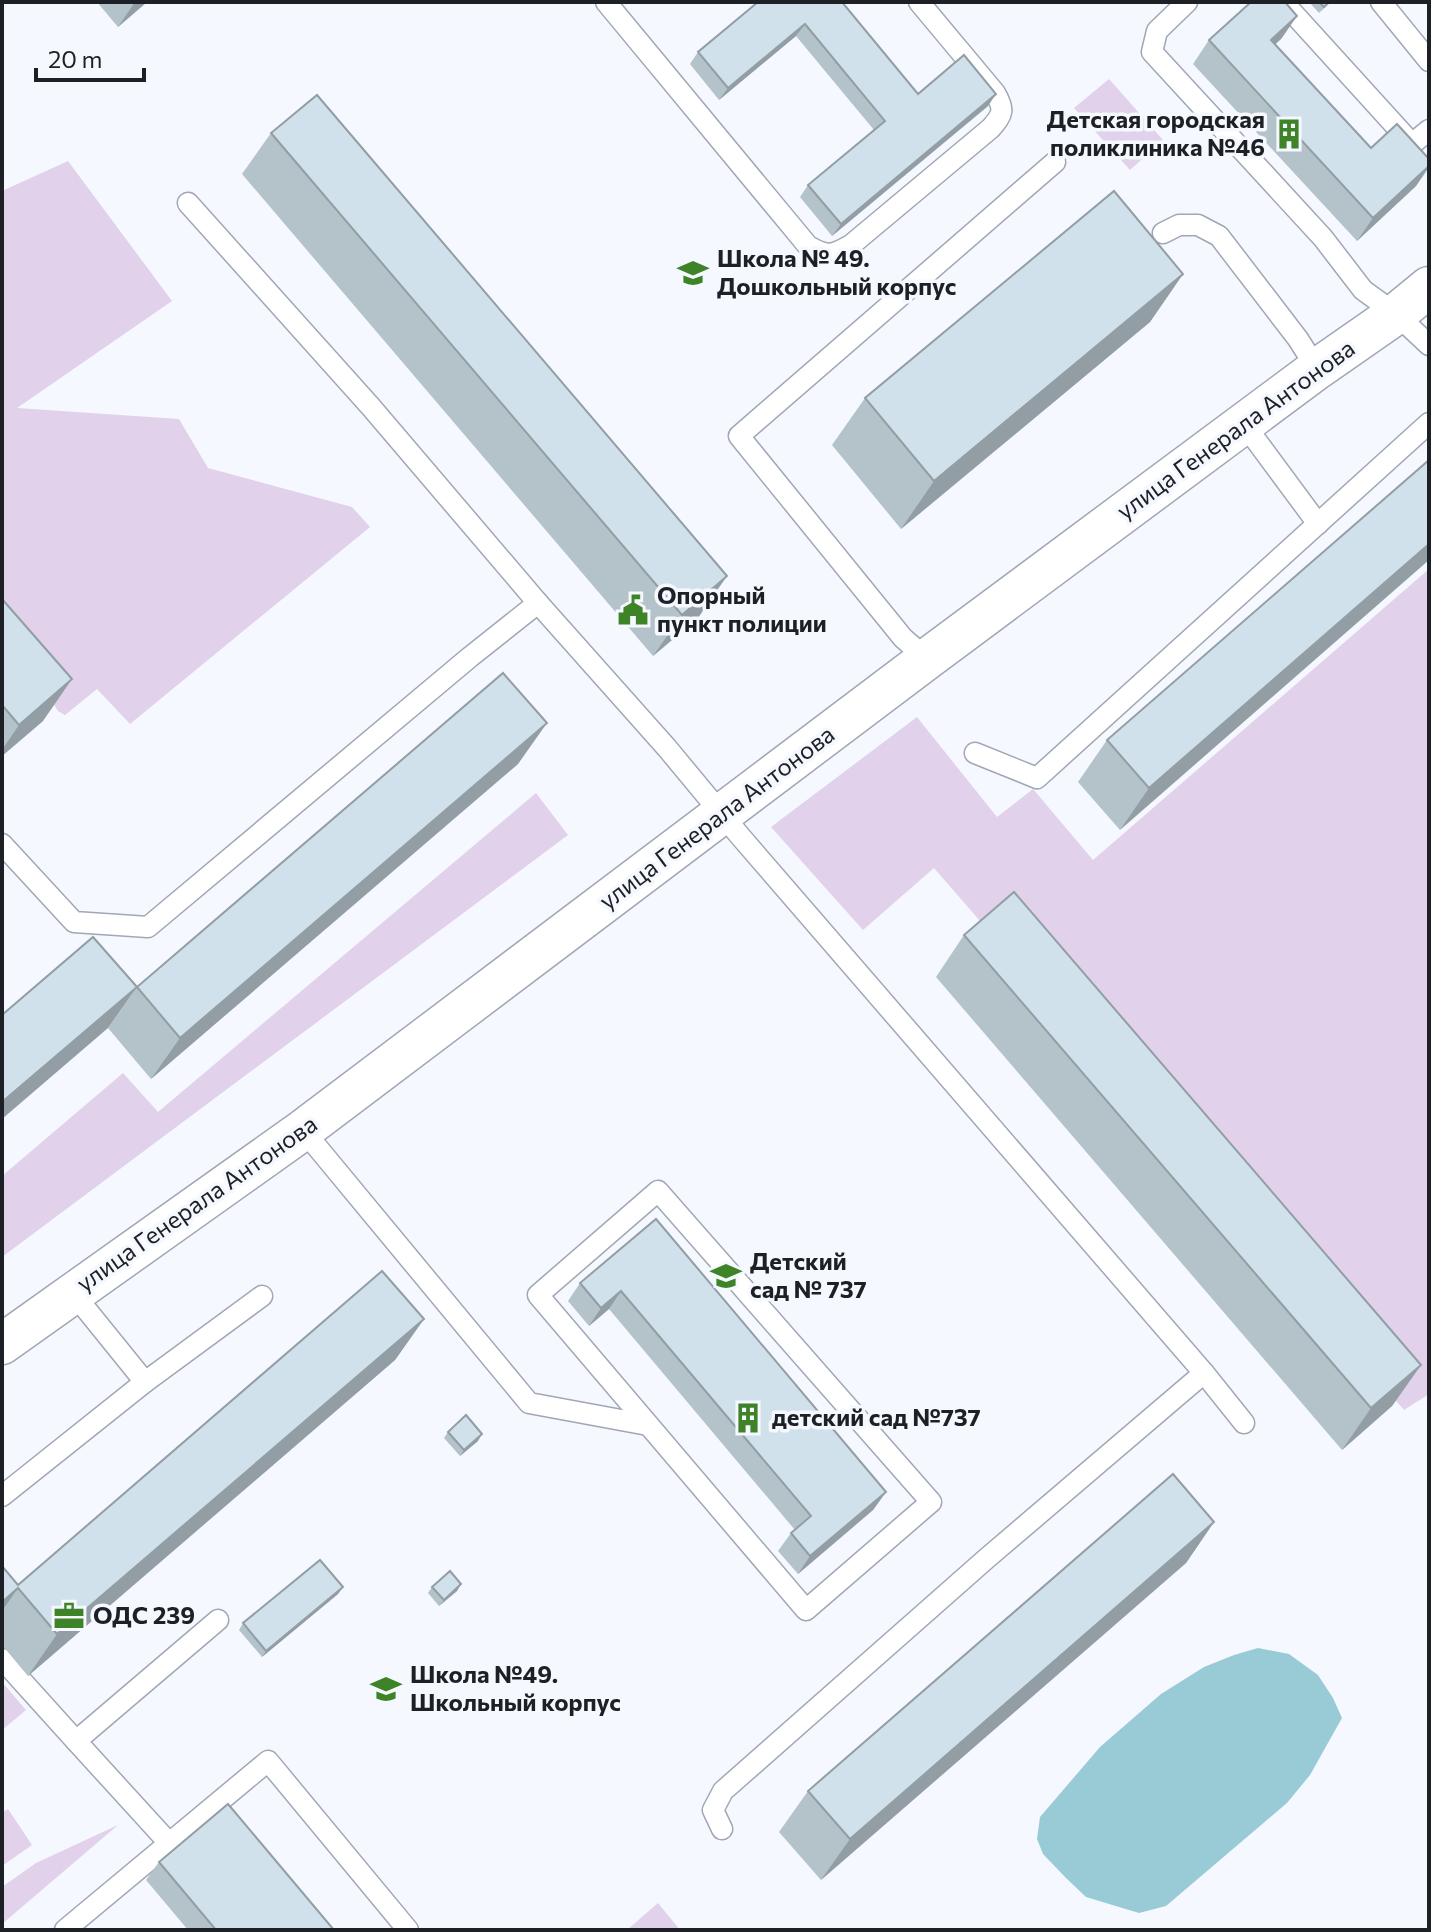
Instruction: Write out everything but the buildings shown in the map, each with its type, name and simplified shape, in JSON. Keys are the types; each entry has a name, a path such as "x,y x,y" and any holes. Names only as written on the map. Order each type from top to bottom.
{"street":[{"name":"улица Генерала Антонова","path":"2,1344 303,1130 927,659 1429,287"}],"lane":[{"path":"606,2 808,246 821,254 835,254 851,245 991,128 1001,116 1002,105 995,93 919,2"},
{"path":"1187,2 1157,31 1152,52 1323,238 1363,290 1396,314 1429,345"},
{"path":"1283,2 1412,144 1429,130"},
{"path":"1381,2 1429,61"},
{"path":"927,659 903,638 739,436 1055,162"},
{"path":"188,203 371,407 667,748 1244,1423"},
{"path":"1163,233 1179,225 1198,225 1219,236 1298,339 1317,369"},
{"path":"975,753 1037,778 1429,423"},
{"path":"1244,424 1318,524"},
{"path":"2,844 74,922 148,927 538,603"},
{"path":"303,1130 529,1403 648,1425 806,1610 931,1502 658,1191 538,1295 648,1425"},
{"path":"73,1293 145,1382"},
{"path":"2,1496 145,1382 262,1296"},
{"path":"722,1829 713,1810 723,1791 986,1559 1204,1373"},
{"path":"76,1741 218,1620"},
{"path":"2,1659 169,1843"},
{"path":"65,1930 268,1761 408,1930"}],"shaded area":[{"path":"1109,79 1163,140 1130,170 1074,108"},
{"path":"68,161 172,301 17,408 179,419 208,468 352,507 370,527 130,724 97,689 65,715 58,711 37,677 2,637 2,191"},
{"path":"1429,569 1429,1394 1404,1410 934,868 863,930 771,827 917,717 997,817 1033,789 1093,860"},
{"path":"536,793 568,835 2,1257 2,1176 123,1073 158,1112"},
{"path":"2,1682 26,1710 2,1730"},
{"path":"8,1809 32,1845 2,1866 2,1813"},
{"path":"118,1825 2,1924 2,1887 36,1863"},
{"path":"658,1903 680,1930 627,1930"}],"water":[{"path":"1258,1648 1289,1654 1318,1675 1342,1718 1310,1775 1287,1803 1166,1906 1139,1913 1086,1897 1043,1854 1037,1839 1040,1817 1100,1747 1161,1694 1204,1667"}],"place":[{"name":"Детская городская поликлиника №46","path":"1289,134"},
{"name":"Школа № 49. Дошкольный корпус","path":"693,273"},
{"name":"Опорный пункт полиции","path":"633,610"},
{"name":"Детский сад № 737","path":"726,1276"},
{"name":"детский сад №737","path":"748,1418"},
{"name":"ОДС 239","path":"69,1616"},
{"name":"Школа №49. Школьный корпус","path":"386,1689"}]}
